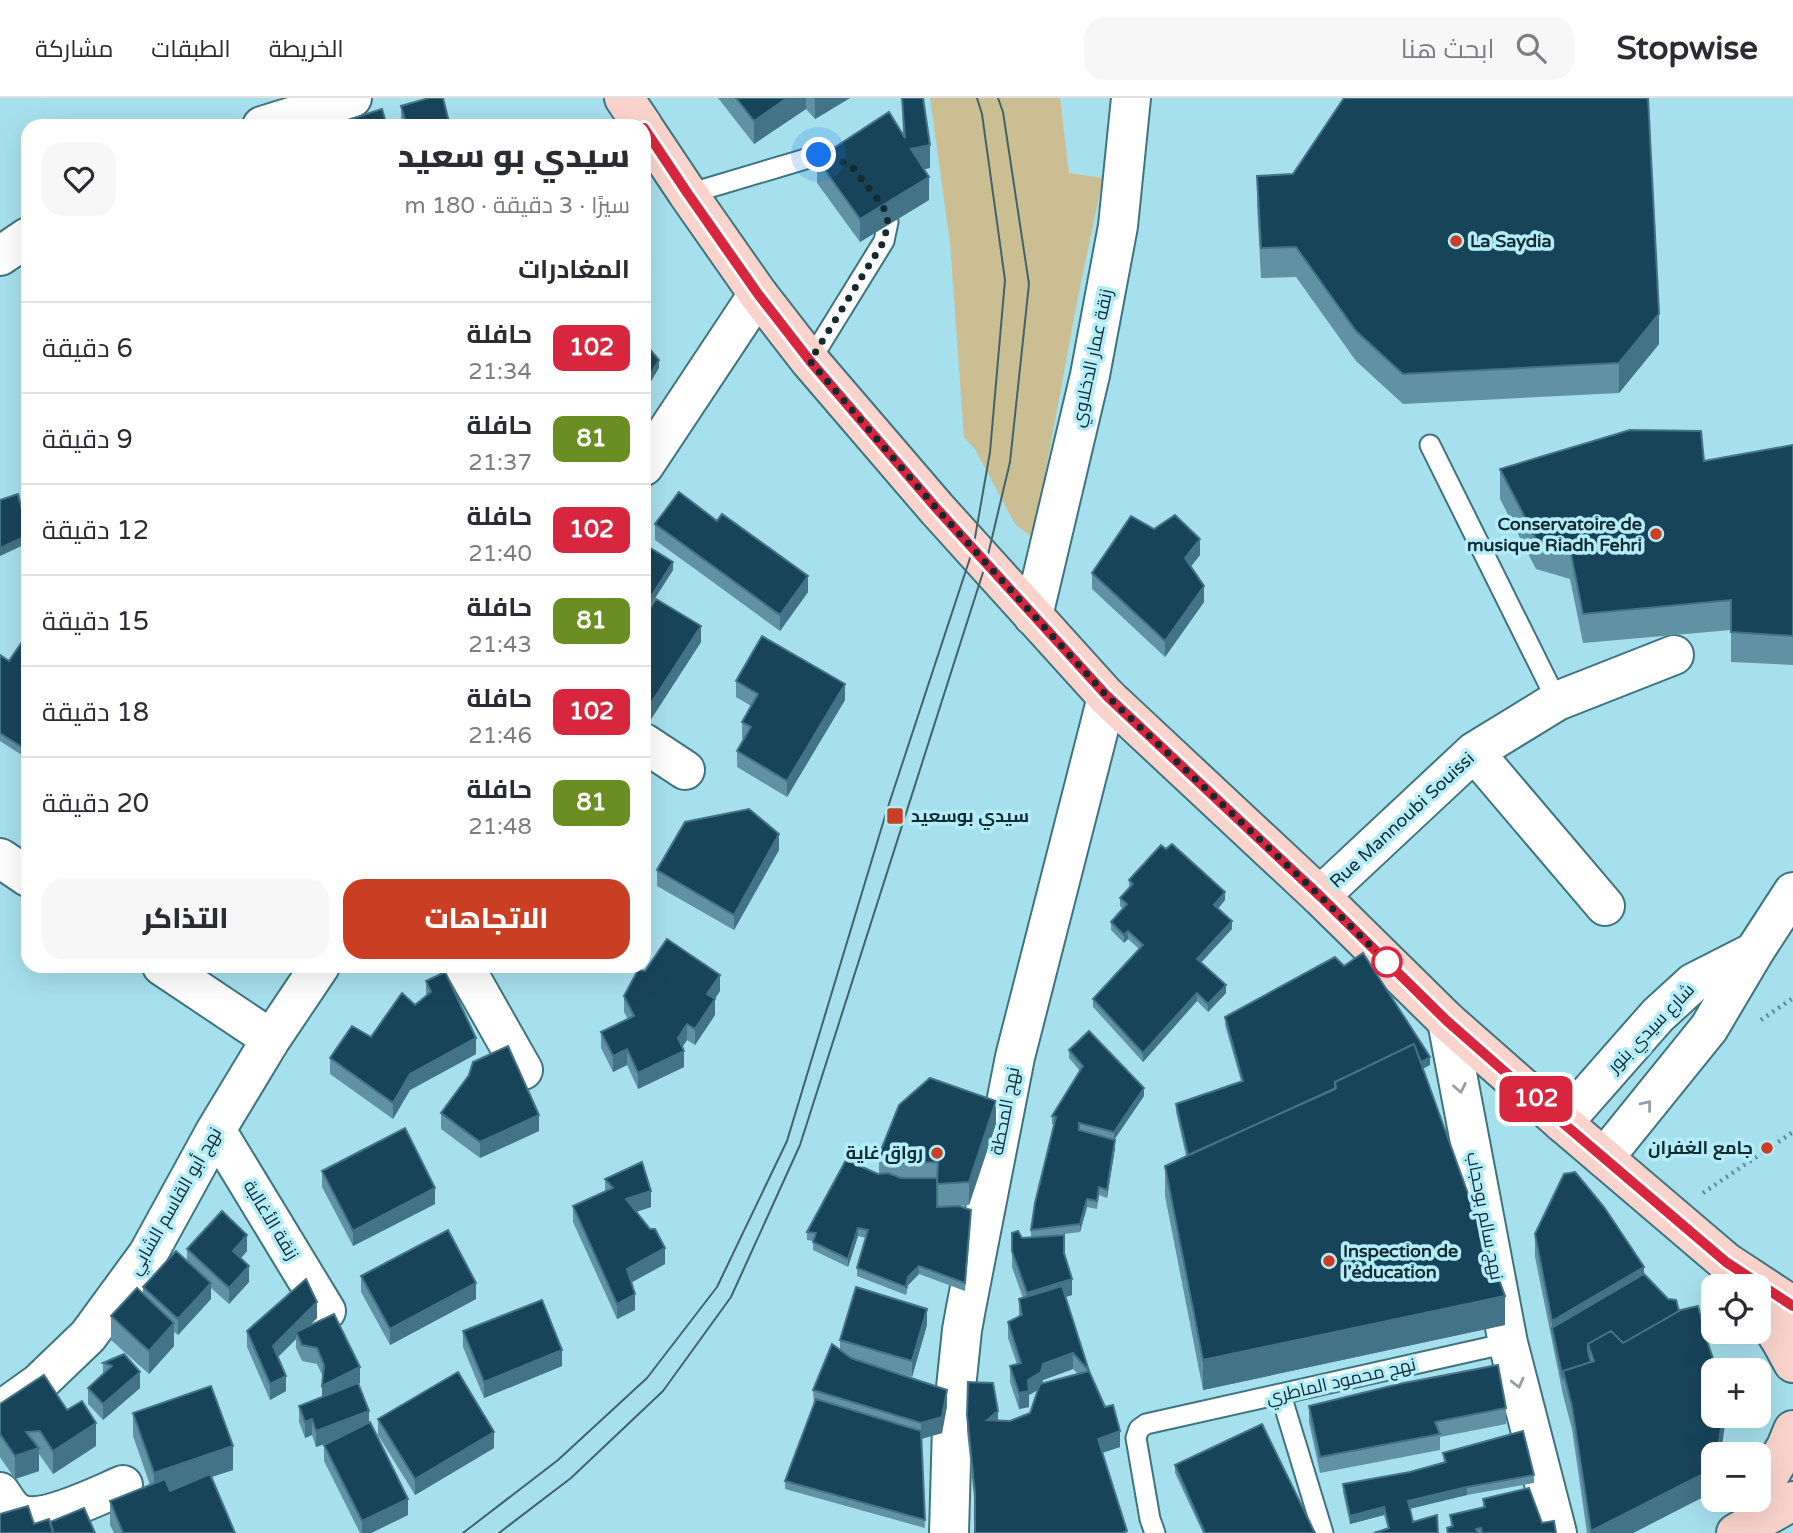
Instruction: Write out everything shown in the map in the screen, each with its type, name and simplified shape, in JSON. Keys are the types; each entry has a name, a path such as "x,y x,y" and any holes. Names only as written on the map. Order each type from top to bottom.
{"main road":[{"path":"624,98 638,119"},
{"path":"651,139 758,294 810,361 937,509 1107,696 1320,896 1447,1021 1735,1274"},
{"path":"1771,1294 1793,1306"},
{"path":"1771,1325 1793,1363"},
{"path":"1771,1473 1793,1430"},
{"path":"1736,1533 1793,1501"},
{"path":"1725,1533 1744,1512"}],"street":[{"path":"284,119 352,98"},
{"name":"زنقة عمار الدخلاوي","path":"1033,616 1090,375 1118,226 1131,98"},
{"path":"0,256 21,242"},
{"path":"651,455 758,294"},
{"name":"Rue Mannoubi Souissi","path":"1320,896 1474,752 1557,701 1674,655"},
{"name":"نهج المحطة","path":"949,1533 952,1426 966,1308 1015,1057 1107,696"},
{"path":"651,748 685,770"},
{"path":"1474,752 1605,906"},
{"path":"0,858 21,872"},
{"name":"شارع سيدي بنور","path":"1604,1158 1709,1028 1754,951 1793,892"},
{"name":"شارع سيدي بنور","path":"1563,1123 1658,1015 1693,983 1754,951"},
{"path":"172,973 271,1039"},
{"name":"نهج أبو القاسم الشابي","path":"0,1411 39,1383 89,1336 148,1254 216,1130 271,1039 315,973"},
{"path":"468,973 523,1070"},
{"name":"نهج سالم بوحجاب","path":"1447,1021 1508,1343 1557,1533"},
{"name":"زنقة الأغالبة","path":"216,1130 326,1311"},
{"path":"0,1492 16,1513 28,1516 48,1515 122,1485"}],"lane":[{"path":"688,194 819,155 837,158 853,168 883,206 888,222 884,241 810,361"},
{"path":"1430,445 1557,701"},
{"name":"نهج محمود الماطري","path":"1154,1533 1136,1438 1139,1429 1146,1424 1508,1343"},
{"path":"1281,1395 1323,1533"}],"path":[{"path":"1770,1014 1793,998"},
{"path":"1671,1215 1793,1132"}],"shaded area":[{"path":"930,98 1060,98 1069,173 1103,178 1033,538 1015,524 975,449 964,437 950,243"}],"building":[{"path":"429,98 443,98 448,119 405,119 401,106"},
{"path":"736,98 787,98 754,121"},
{"path":"902,98 923,98 930,145 911,149 929,177 860,219 817,159 889,112 905,138"},
{"name":"La Saydia","path":"1344,98 1648,98 1659,314 1619,363 1403,374 1356,331 1296,247 1261,248 1257,176 1293,174"},
{"path":"382,109 385,119 351,119"},
{"path":"651,350 659,360 651,373"},
{"name":"Conservatoire de musique Riadh Fehri","path":"1630,430 1701,431 1704,461 1793,445 1793,636 1731,632 1731,600 1583,614 1570,549 1536,539 1500,469"},
{"path":"679,492 717,521 722,514 808,576 780,615 655,524"},
{"path":"18,494 21,506 21,538 0,548 0,500"},
{"path":"1175,515 1200,539 1185,558 1204,586 1165,641 1092,573 1131,516 1154,529"},
{"path":"651,548 673,562 651,596"},
{"path":"656,599 701,626 651,703 651,607"},
{"path":"762,636 845,684 787,781 737,751 751,727 742,722 758,694 736,681"},
{"path":"21,643 21,746 0,733 0,655 9,661"},
{"path":"749,809 779,834 734,915 657,870 685,822"},
{"path":"1172,844 1225,892 1214,905 1232,921 1197,959 1226,985 1208,1004 1197,993 1143,1053 1093,999 1143,945 1128,931 1124,935 1111,922 1127,904 1120,898 1133,884 1129,880 1161,845 1166,849"},
{"path":"667,939 720,975 707,994 715,999 695,1029 687,1024 678,1038 684,1051 638,1073 627,1049 613,1056 601,1032 634,1016 624,996 636,973 651,973 651,962"},
{"path":"1363,953 1430,1057 1421,1062 1414,1044 1335,1082 1335,1089 1188,1155 1176,1104 1243,1081 1225,1017 1335,957 1344,966"},
{"path":"445,973 476,1038 410,1074 393,1103 330,1058 352,1026 371,1037 402,993 415,1005 431,992 426,981"},
{"path":"1089,1031 1144,1088 1114,1132 1079,1123 1079,1130 1115,1140 1107,1190 1099,1187 1097,1201 1087,1199 1080,1224 1031,1230 1056,1117 1052,1116 1083,1066 1069,1050"},
{"name":"Inspection de l'éducation","path":"1414,1044 1505,1296 1203,1360 1165,1166 1336,1088 1335,1082"},
{"path":"508,1046 539,1115 480,1142 441,1113 469,1075 473,1062"},
{"name":"رواق غاية","path":"930,1078 996,1101 969,1182 937,1184 938,1162 901,1163 879,1155 899,1105"},
{"path":"405,1128 435,1188 353,1231 322,1171"},
{"path":"846,1160 878,1174 888,1173 901,1178 937,1178 937,1207 959,1206 971,1210 965,1283 919,1266 908,1277 906,1287 857,1268 868,1230 858,1228 848,1259 813,1242 816,1233 807,1232"},
{"path":"642,1162 651,1191 626,1199 650,1229 655,1229 665,1248 627,1269 635,1294 617,1304 573,1206 613,1188 605,1179"},
{"path":"1575,1172 1604,1207 1644,1267 1552,1321 1535,1234 1564,1174"},
{"path":"222,1211 247,1235 233,1251 249,1266 229,1288 187,1249"},
{"path":"448,1230 476,1283 390,1329 361,1276"},
{"path":"1018,1231 1022,1238 1064,1235 1064,1253 1072,1279 1027,1293 1012,1251 1012,1233"},
{"path":"176,1251 211,1283 178,1319 143,1287"},
{"path":"1644,1274 1668,1299 1676,1300 1679,1311 1623,1343 1611,1331 1588,1344 1591,1362 1563,1371 1563,1379 1552,1328"},
{"path":"306,1279 317,1302 273,1346 286,1376 270,1384 247,1331"},
{"path":"1062,1286 1089,1371 1073,1353 1043,1364 1041,1372 1028,1380 1029,1391 1019,1393 1010,1366 1021,1363 1008,1322 1022,1315 1019,1299"},
{"path":"856,1287 927,1309 912,1361 840,1340"},
{"path":"137,1288 174,1323 149,1351 111,1316"},
{"path":"542,1300 562,1350 484,1382 463,1331"},
{"path":"1698,1306 1701,1344 1708,1344 1713,1358 1701,1358 1701,1428 1721,1428 1719,1442 1701,1442 1701,1475 1591,1531 1572,1406 1563,1371 1594,1361 1588,1344 1611,1331 1623,1343 1681,1310"},
{"path":"334,1314 360,1367 322,1386 324,1365 317,1348 302,1345 296,1332"},
{"path":"832,1344 851,1358 947,1390 942,1417 921,1423 813,1390"},
{"path":"124,1354 140,1372 103,1404 88,1388 112,1366 103,1363"},
{"path":"1498,1365 1506,1408 1435,1422 1440,1434 1320,1457 1309,1406 1399,1384"},
{"path":"1089,1371 1105,1407 1113,1405 1120,1431 1098,1439 1127,1531 975,1533 975,1492 967,1415 968,1382 993,1383 998,1411 987,1420 1010,1421 1030,1413 1040,1384"},
{"path":"458,1372 494,1432 415,1479 378,1419"},
{"path":"44,1375 67,1410 82,1401 96,1423 53,1451 40,1431 26,1432 39,1448 15,1456 0,1434 0,1404"},
{"path":"358,1383 369,1411 316,1431 312,1419 305,1422 299,1406"},
{"path":"211,1386 233,1446 154,1473 133,1413"},
{"path":"816,1399 921,1431 925,1520 785,1481"},
{"path":"370,1422 408,1499 362,1521 324,1445"},
{"path":"1262,1424 1315,1533 1205,1533 1175,1465"},
{"path":"1523,1431 1534,1475 1408,1501 1413,1522 1437,1515 1438,1533 1374,1533 1389,1528 1384,1507 1350,1516 1343,1484 1410,1472 1446,1462 1443,1453"},
{"path":"210,1474 235,1533 123,1533 110,1501 165,1479 170,1491"},
{"path":"1529,1488 1542,1523 1554,1521 1556,1533 1482,1533 1481,1528 1476,1529 1478,1533 1448,1533 1447,1528 1453,1526 1450,1515 1485,1507 1483,1499"},
{"path":"28,1506 34,1524 49,1519 53,1533 0,1533 0,1514"},
{"path":"84,1508 95,1533 54,1533 50,1522"}],"tram line":[{"path":"463,1533 558,1460 647,1378 717,1287 787,1141 886,813 973,549 990,452 1005,280 982,114 977,98"},
{"path":"499,1533 571,1478 663,1391 731,1297 800,1145 986,563 1010,462 1029,284 1003,112 998,98"}],"bus line":[{"name":"102","path":"651,138 758,294 810,361 937,509 1107,696 1320,896 1447,1021 1726,1262 1793,1306"}],"place":[{"name":"La Saydia","path":"1456,241"},
{"name":"Conservatoire de musique Riadh Fehri","path":"1656,534"},
{"name":"سيدي بوسعيد","path":"895,816"},
{"name":"جامع الغفران","path":"1767,1148"},
{"name":"رواق غاية","path":"937,1153"},
{"name":"Inspection de l'éducation","path":"1329,1261"}],"route":[{"path":"819,155 837,158 853,168 883,206 888,222 884,241 810,361 937,509 1107,696 1392,967 1387,962"}]}
